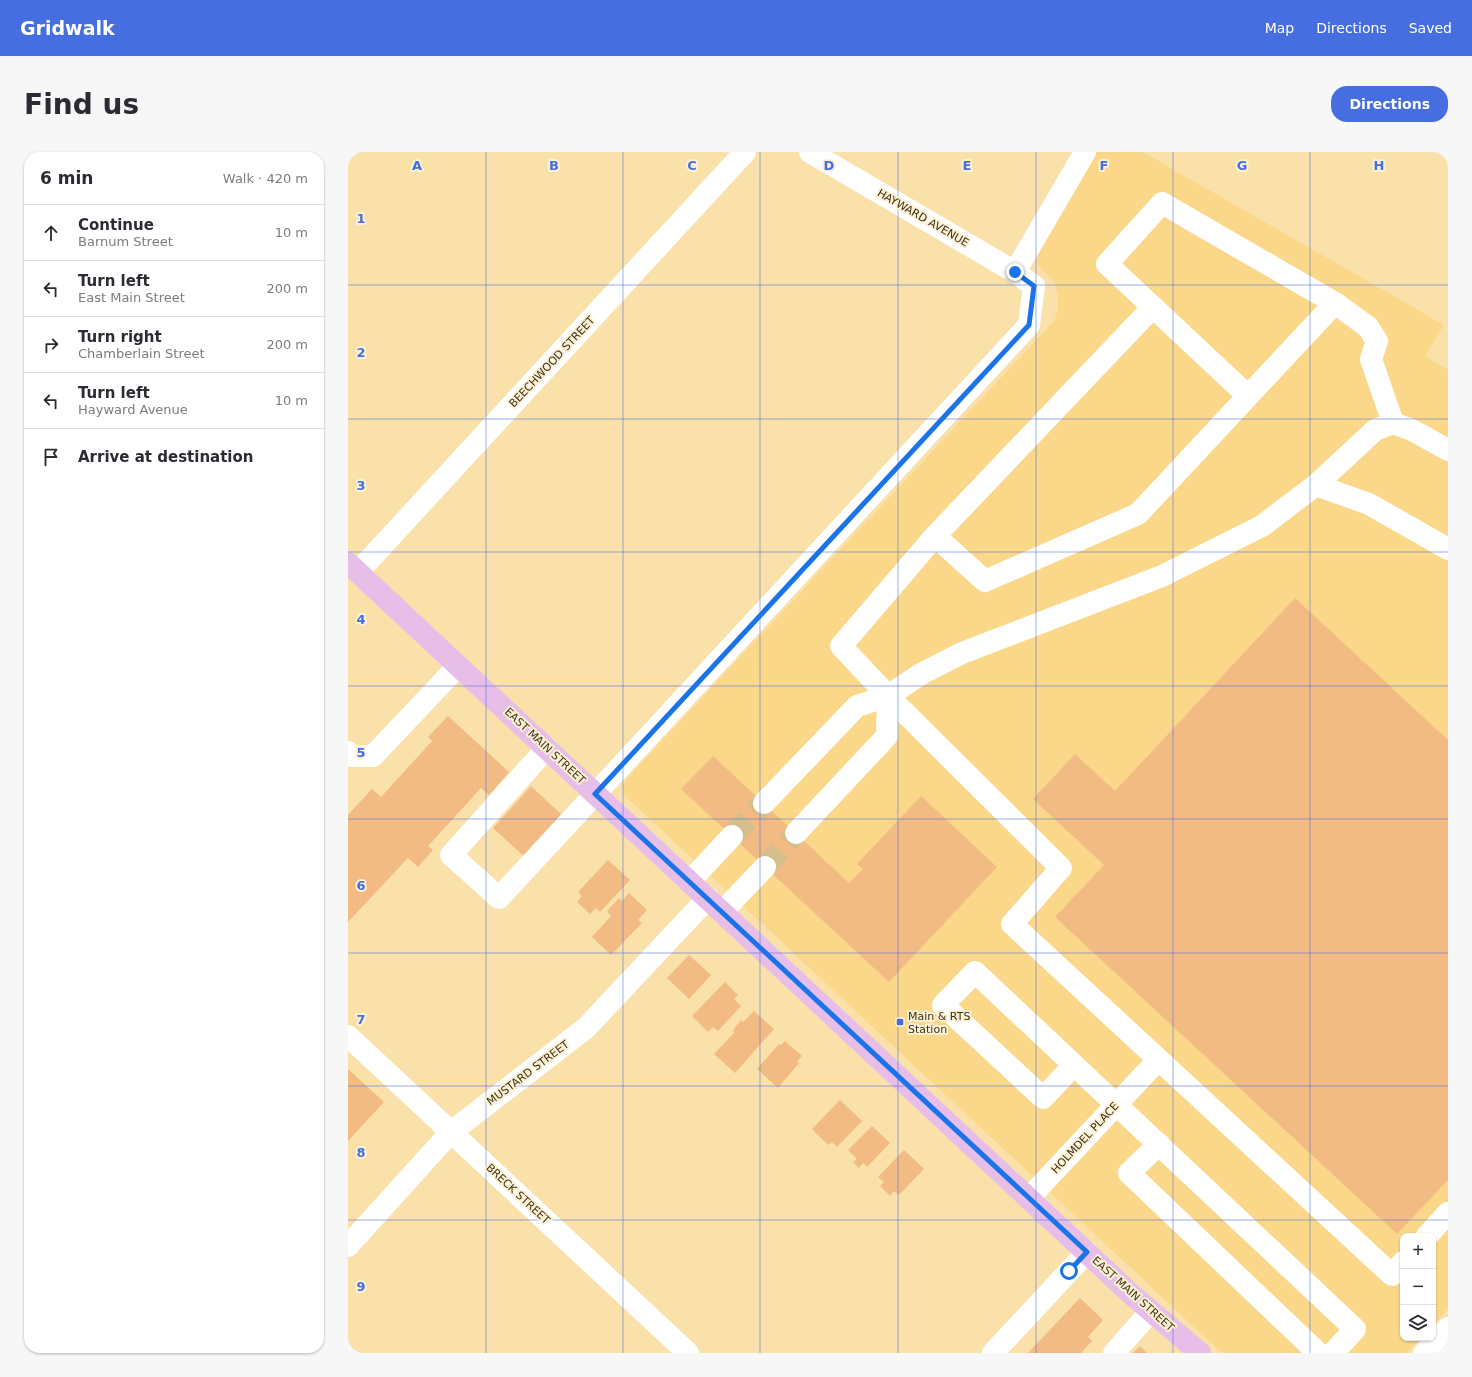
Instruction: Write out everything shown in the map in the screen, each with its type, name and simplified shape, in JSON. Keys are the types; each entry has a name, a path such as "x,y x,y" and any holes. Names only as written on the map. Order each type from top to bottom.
{"main road":[{"name":"EAST MAIN STREET","path":"353,567 1087,1252 1151,1311 1200,1353"}],"street":[{"name":"BEECHWOOD STREET","path":"353,567 745,152"},
{"name":"HAYWARD AVENUE","path":"595,794 1029,325 1034,286 1015,272 810,152"},
{"path":"1015,272 1085,152"},
{"path":"1248,396 1107,264 1162,203 1335,303 1368,327 1376,341 1371,359 1393,423"},
{"path":"935,536 985,581 1138,514 1335,303"},
{"path":"1153,307 935,536 841,646 888,696 1061,868 1012,924 1392,1274 1400,1265"},
{"path":"764,803 857,706 888,696 921,674 962,653 1175,569 1262,526 1316,485 1375,430 1393,423 1412,430 1448,450"},
{"path":"1316,485 1369,504 1448,549"},
{"path":"349,756 373,756 458,666"},
{"path":"796,833 887,736 888,696"},
{"path":"547,748 451,854 499,898 595,794"},
{"path":"690,881 732,836"},
{"name":"MUSTARD STREET","path":"348,1246 451,1132 586,1028 715,905 765,867"},
{"path":"1074,1065 1043,1098 943,1005 975,972 1159,1144 1355,1329 1333,1353"},
{"name":"BRECK STREET","path":"348,1036 688,1353"},
{"name":"HOLMDEL PLACE","path":"1029,1198 1158,1060"},
{"path":"1159,1144 1129,1173 1318,1353"},
{"path":"1430,1233 1448,1213"},
{"path":"993,1353 1087,1252"},
{"path":"1114,1353 1151,1311"},
{"path":"1424,1353 1448,1328"}],"shaded area":[{"path":"1092,152 1143,152 1444,325 1425,356 1448,370 1448,1309 1436,1322 1436,1233 1400,1233 1400,1341 1418,1341 1407,1353 1222,1353 623,794 623,785 631,774 1054,321 1058,310 1058,294 1053,280 1041,269 1036,260 1037,250"}],"building":[{"path":"1295,598 1448,740 1448,1180 1397,1234 1055,917 1104,865 1033,799 1075,754 1115,791"},
{"path":"448,716 509,772 489,795 481,788 428,846 433,850 418,867 408,858 348,922 348,815 372,789 381,797 432,741 428,737"},
{"path":"713,756 849,883 863,869 857,864 921,796 997,867 889,982 681,789"},
{"path":"531,786 564,817 526,858 493,828"},
{"path":"608,860 630,880 600,912 596,908 590,914 577,902 582,896 578,892"},
{"path":"629,893 647,910 638,920 642,923 611,955 592,937 611,916 607,911 619,898 622,901"},
{"path":"689,955 711,975 689,999 667,978"},
{"path":"725,982 738,995 734,999 741,1006 718,1031 713,1027 708,1032 692,1016"},
{"path":"754,1011 774,1029 735,1073 714,1054 734,1033 733,1030 741,1020 743,1022"},
{"path":"785,1041 802,1056 797,1061 799,1063 778,1088 757,1069 779,1044 781,1045"},
{"path":"348,1069 384,1102 348,1141"},
{"path":"840,1100 862,1121 837,1147 832,1142 828,1145 812,1129"},
{"path":"872,1126 890,1143 867,1167 863,1163 859,1168 853,1162 857,1159 848,1150"},
{"path":"904,1150 924,1169 899,1195 894,1191 890,1196 880,1186 884,1182 878,1177"},
{"path":"1080,1298 1103,1320 1088,1337 1092,1341 1081,1353 1028,1353"},
{"path":"1140,1346 1147,1353 1133,1353"}],"tunnel":[{"path":"732,836 764,803"},
{"path":"765,867 796,833"}],"place":[{"name":"Main & RTS Station","path":"900,1022"}],"route":[{"path":"1015,272 1034,286 1029,325 595,794 1087,1252 1069,1271"}]}
